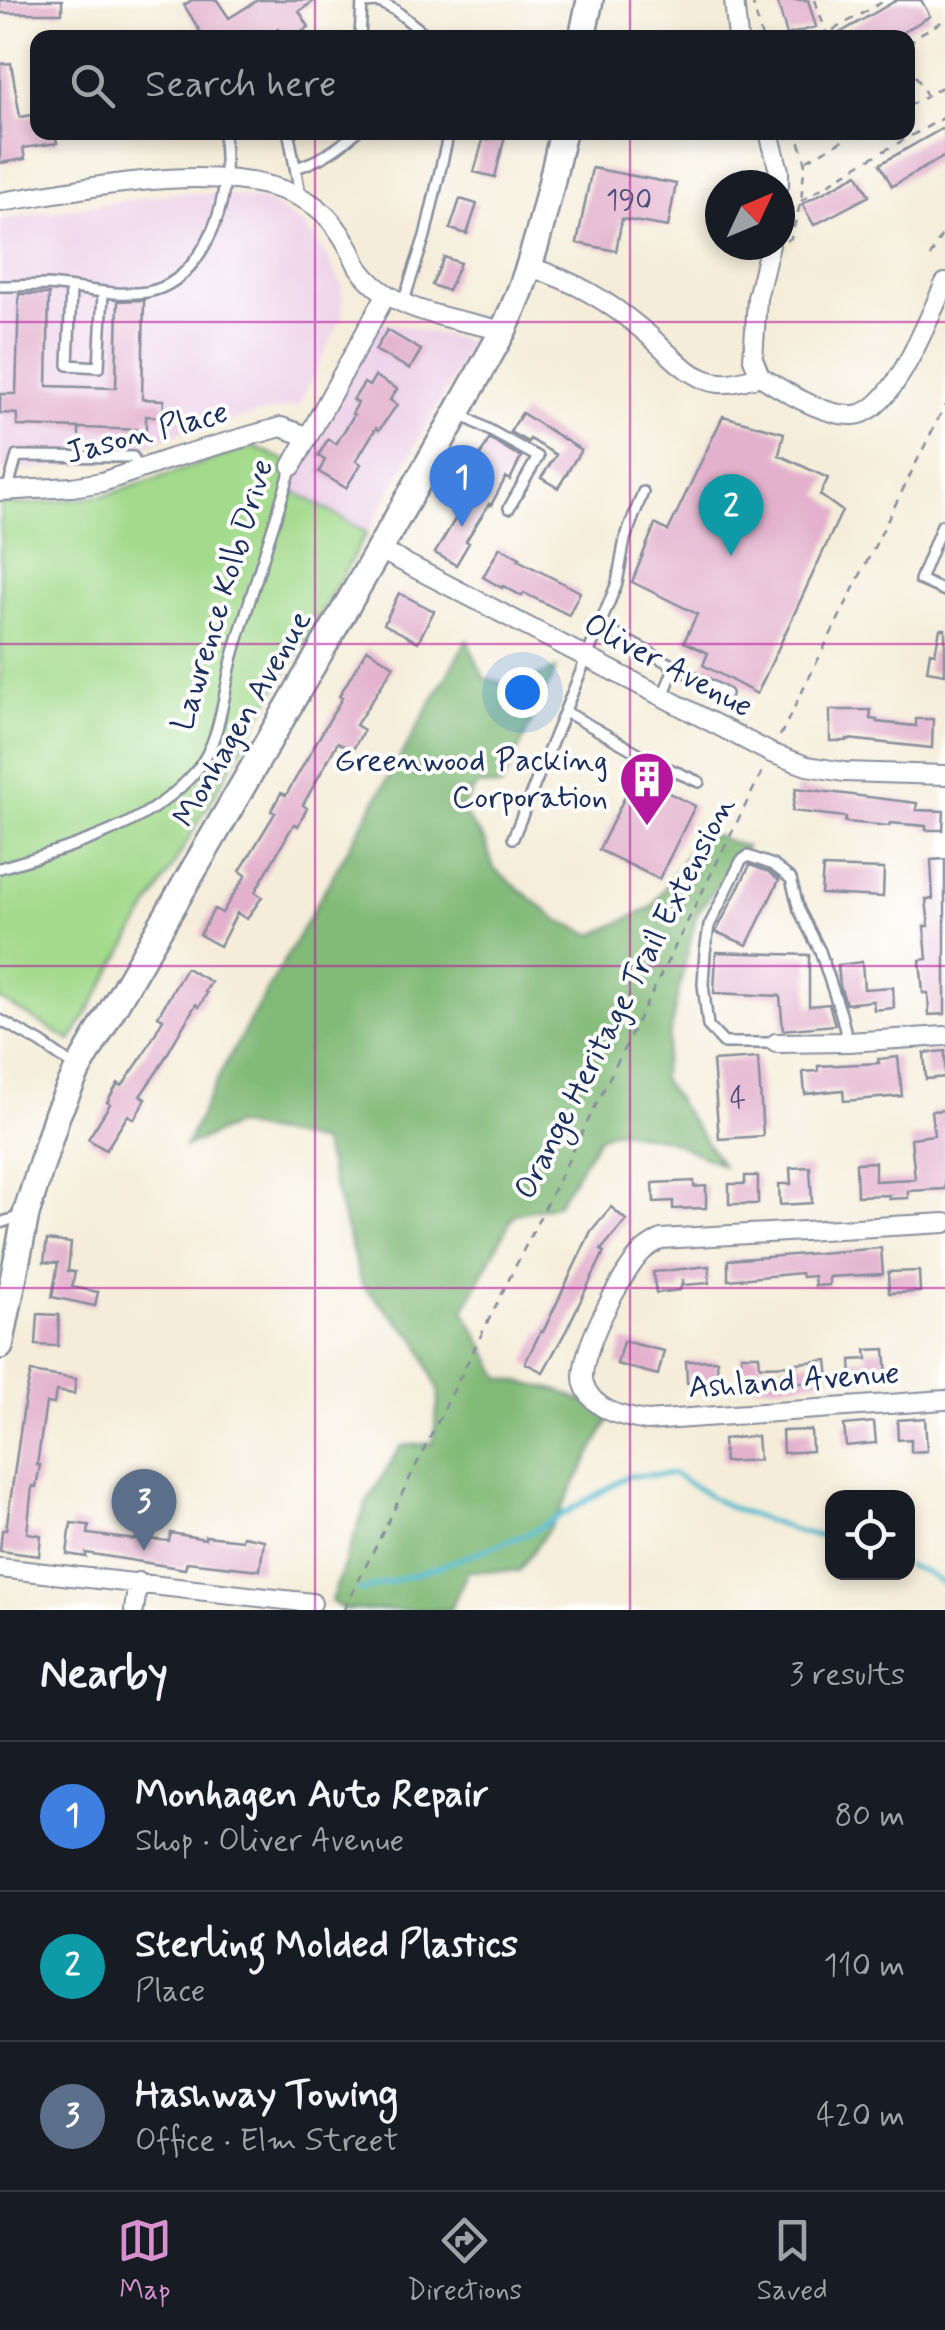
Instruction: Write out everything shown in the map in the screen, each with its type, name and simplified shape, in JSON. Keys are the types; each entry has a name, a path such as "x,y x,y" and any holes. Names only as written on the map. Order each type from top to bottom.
{"main road":[{"path":"584,30 590,0"},
{"name":"Monhagen Avenue","path":"0,1346 26,1214 78,1069 503,331 530,267 561,140"}],"street":[{"path":"734,0 737,30"},
{"path":"771,140 779,170"},
{"path":"0,202 151,182 225,179 279,188 327,216 359,269 395,299 427,312 503,331"},
{"path":"767,260 756,314 753,359 760,376 798,400 841,414 864,413 879,405 893,386 945,283"},
{"path":"530,267 595,294 706,380 729,384 760,376"},
{"name":"Lawrence Kolb Drive","path":"292,466 352,360 395,299"},
{"name":"Jason Place","path":"4,492 102,482 281,427 307,436"},
{"name":"Oliver Avenue","path":"380,550 772,753 806,766 844,772 945,775"},
{"path":"776,1043 945,1036"},
{"name":"Ashland Avenue","path":"945,1223 661,1239 644,1249 620,1283 590,1345 582,1372 585,1388 599,1404 617,1416 647,1421 945,1400"},
{"path":"0,1568 300,1605"},
{"path":"134,1610 138,1582"}],"lane":[{"path":"360,30 362,2 379,2 419,30"},
{"path":"0,286 48,286 103,293 150,292 170,283 196,260 214,228 225,179 224,140"},
{"path":"291,140 301,198"},
{"path":"296,168 318,161 348,140"},
{"path":"395,299 425,236 447,140"},
{"path":"71,289 68,365 99,366 103,293"},
{"path":"458,412 538,458 508,508"},
{"path":"4,492 17,456 133,457 139,469"},
{"name":"Lawrence Kolb Drive","path":"0,868 90,840 130,822 169,796 197,770 214,738 234,653 292,466"},
{"path":"513,838 617,583 625,540 643,492"},
{"path":"942,525 920,580 945,591"},
{"path":"600,626 726,694"},
{"path":"662,696 676,666"},
{"path":"566,712 656,763 699,782"},
{"path":"776,1043 724,1043 708,1026 703,984 709,926 741,861 748,856 791,879 799,910 820,951 848,1042"},
{"path":"0,1020 78,1069"},
{"path":"0,1223 26,1214"}],"path":[{"path":"752,0 760,30"},
{"path":"816,0 826,30"},
{"path":"832,30 886,0"},
{"path":"915,38 945,20"},
{"path":"915,75 927,96"},
{"path":"915,102 945,86"},
{"path":"915,133 945,117"},
{"path":"795,226 805,161 798,140"},
{"path":"805,161 843,140"},
{"path":"801,201 903,140"},
{"path":"930,256 945,228"},
{"name":"Orange Heritage Trail Extension","path":"344,1610 945,405"}],"shaded area":[{"path":"176,193 224,194 269,203 303,225 326,254 342,286 343,316 299,405 184,431 102,462 0,470 0,219"},
{"path":"380,321 472,342 368,532 289,488"}],"green space":[{"path":"253,446 300,467 289,488 367,533 71,1041 0,999 0,503 22,505 107,495"},
{"path":"467,640 484,678 514,686 556,669 501,787 477,785 460,810 485,841 494,869 558,920 594,935 652,907 702,831 746,847 697,913 661,1078 722,1165 666,1139 615,1130 599,1137 557,1205 514,1214 464,1310 501,1378 560,1391 612,1414 557,1517 519,1571 468,1571 450,1610 344,1610 331,1601 367,1502 401,1446 433,1443 439,1393 418,1341 362,1285 322,1143 234,1125 185,1147 222,1070"}],"building":[{"path":"0,0 62,0 62,13 0,13"},
{"path":"192,0 217,0 229,18 258,0 316,0 299,11 309,27 305,30 199,30 184,5"},
{"path":"777,0 808,0 816,27 786,30"},
{"path":"897,0 921,0 930,16 906,30 845,30"},
{"path":"11,63 20,117 30,115 30,140 57,143 23,148 25,159 0,163 0,64"},
{"path":"945,127 945,156 892,186 880,164"},
{"path":"483,140 504,140 495,177 474,172"},
{"path":"592,168 676,184 668,227 622,219 616,251 577,243"},
{"path":"858,174 869,196 814,225 802,204"},
{"path":"460,199 477,204 467,234 450,229"},
{"path":"444,257 460,263 448,291 432,285"},
{"path":"19,294 49,294 47,386 116,388 118,301 144,300 142,399 164,400 163,417 146,416 146,430 17,426 17,414 0,413 0,394 16,394"},
{"path":"387,330 421,350 410,369 375,350"},
{"path":"375,376 397,389 390,400 397,405 379,430 376,428 356,461 361,464 346,488 319,472 325,460 318,456 328,439 336,444 354,415 358,403 353,400 364,383 369,386"},
{"path":"522,413 581,450 558,488 541,478 556,455 510,432"},
{"path":"723,416 784,433 779,455 828,478 820,495 842,511 757,694 703,665 708,653 684,642 697,614 632,582 655,524 668,531"},
{"path":"489,439 521,457 510,480 506,477 466,541 469,543 456,565 435,553 470,494 447,480 460,456 476,464"},
{"path":"500,547 580,592 569,615 483,577"},
{"path":"399,593 434,611 418,642 384,624"},
{"path":"940,629 945,629 945,674 927,671"},
{"path":"367,649 394,666 356,725 364,730 352,751 338,742 303,805 307,808 298,826 294,824 255,892 262,897 247,919 237,913 220,946 200,935 214,909 222,913 246,875 240,871 275,813 271,811 281,793 286,795"},
{"path":"830,710 871,710 870,719 877,722 916,726 916,719 933,719 932,748 847,739 830,741"},
{"name":"Greenwood Packing Corporation","path":"635,776 695,806 659,879 599,850"},
{"path":"796,788 917,803 916,810 944,811 943,830 845,822 846,817 792,811"},
{"path":"945,859 945,1014 929,1015 920,960 927,959 926,899 933,899 931,860"},
{"path":"750,865 779,880 747,945 716,932"},
{"path":"823,867 884,869 883,897 821,894"},
{"path":"716,952 809,955 809,1006 829,1004 835,1025 783,1030 780,996 714,993"},
{"path":"862,962 864,989 893,987 894,1008 874,1010 873,1001 846,1004 838,965"},
{"path":"186,968 211,982 207,993 199,1007 196,1004 140,1096 146,1099 134,1119 128,1115 106,1150 88,1139 118,1083 122,1086 144,1054 163,1019 158,1016"},
{"path":"945,1051 945,1077 926,1079 924,1053"},
{"path":"898,1057 902,1096 844,1101 843,1090 805,1094 803,1072 818,1071 818,1066 879,1063 878,1059"},
{"path":"758,1058 763,1136 719,1139 713,1061"},
{"path":"945,1110 945,1189 908,1191 908,1198 857,1196 856,1163 875,1162 875,1181 915,1179 911,1138 934,1135 931,1111"},
{"path":"810,1167 812,1203 780,1205 779,1184 791,1184 790,1168"},
{"path":"745,1176 758,1176 758,1204 729,1204 729,1184 745,1184"},
{"path":"694,1181 694,1187 706,1186 706,1208 673,1209 673,1201 654,1202 653,1183"},
{"path":"611,1207 626,1220 601,1250 604,1252 543,1372 525,1363 591,1231"},
{"path":"47,1240 71,1243 68,1271 75,1272 72,1287 98,1292 95,1306 52,1297 58,1263 44,1262"},
{"path":"881,1248 883,1274 829,1277 829,1285 815,1286 814,1276 802,1277 801,1273 728,1280 728,1260"},
{"path":"709,1266 709,1283 683,1285 683,1279 680,1290 656,1293 653,1272"},
{"path":"919,1271 920,1292 889,1293 888,1272"},
{"path":"38,1314 59,1315 58,1346 36,1345"},
{"path":"623,1341 664,1351 658,1375 617,1364"},
{"path":"885,1349 887,1376 852,1379 851,1360 867,1359 866,1350"},
{"path":"741,1355 759,1355 760,1366 827,1360 829,1380 742,1386"},
{"path":"717,1360 718,1382 687,1383 686,1361"},
{"path":"31,1372 76,1379 74,1394 56,1391 54,1404 46,1403 40,1465 36,1487 32,1486 27,1533 41,1535 39,1556 0,1551"},
{"path":"925,1418 927,1451 911,1452 911,1439 898,1440 897,1420"},
{"path":"874,1422 876,1443 846,1446 844,1425"},
{"path":"811,1430 812,1451 783,1453 782,1431"},
{"path":"757,1436 759,1460 724,1462 723,1439"},
{"path":"71,1523 89,1525 88,1534 135,1540 169,1541 171,1533 205,1539 242,1540 243,1536 264,1540 260,1570 187,1562 185,1569 86,1553 86,1557 67,1554"}],"waterway":[{"path":"360,1591 532,1532 629,1476 674,1474 745,1513 825,1537"},
{"path":"915,1568 945,1585"}],"place":[{"name":"Monhagen Auto Repair","path":"462,527"},
{"name":"Sterling Molded Plastics","path":"731,556"},
{"name":"Greenwood Packing Corporation","path":"647,828"},
{"name":"Hashway Towing","path":"144,1551"}]}
